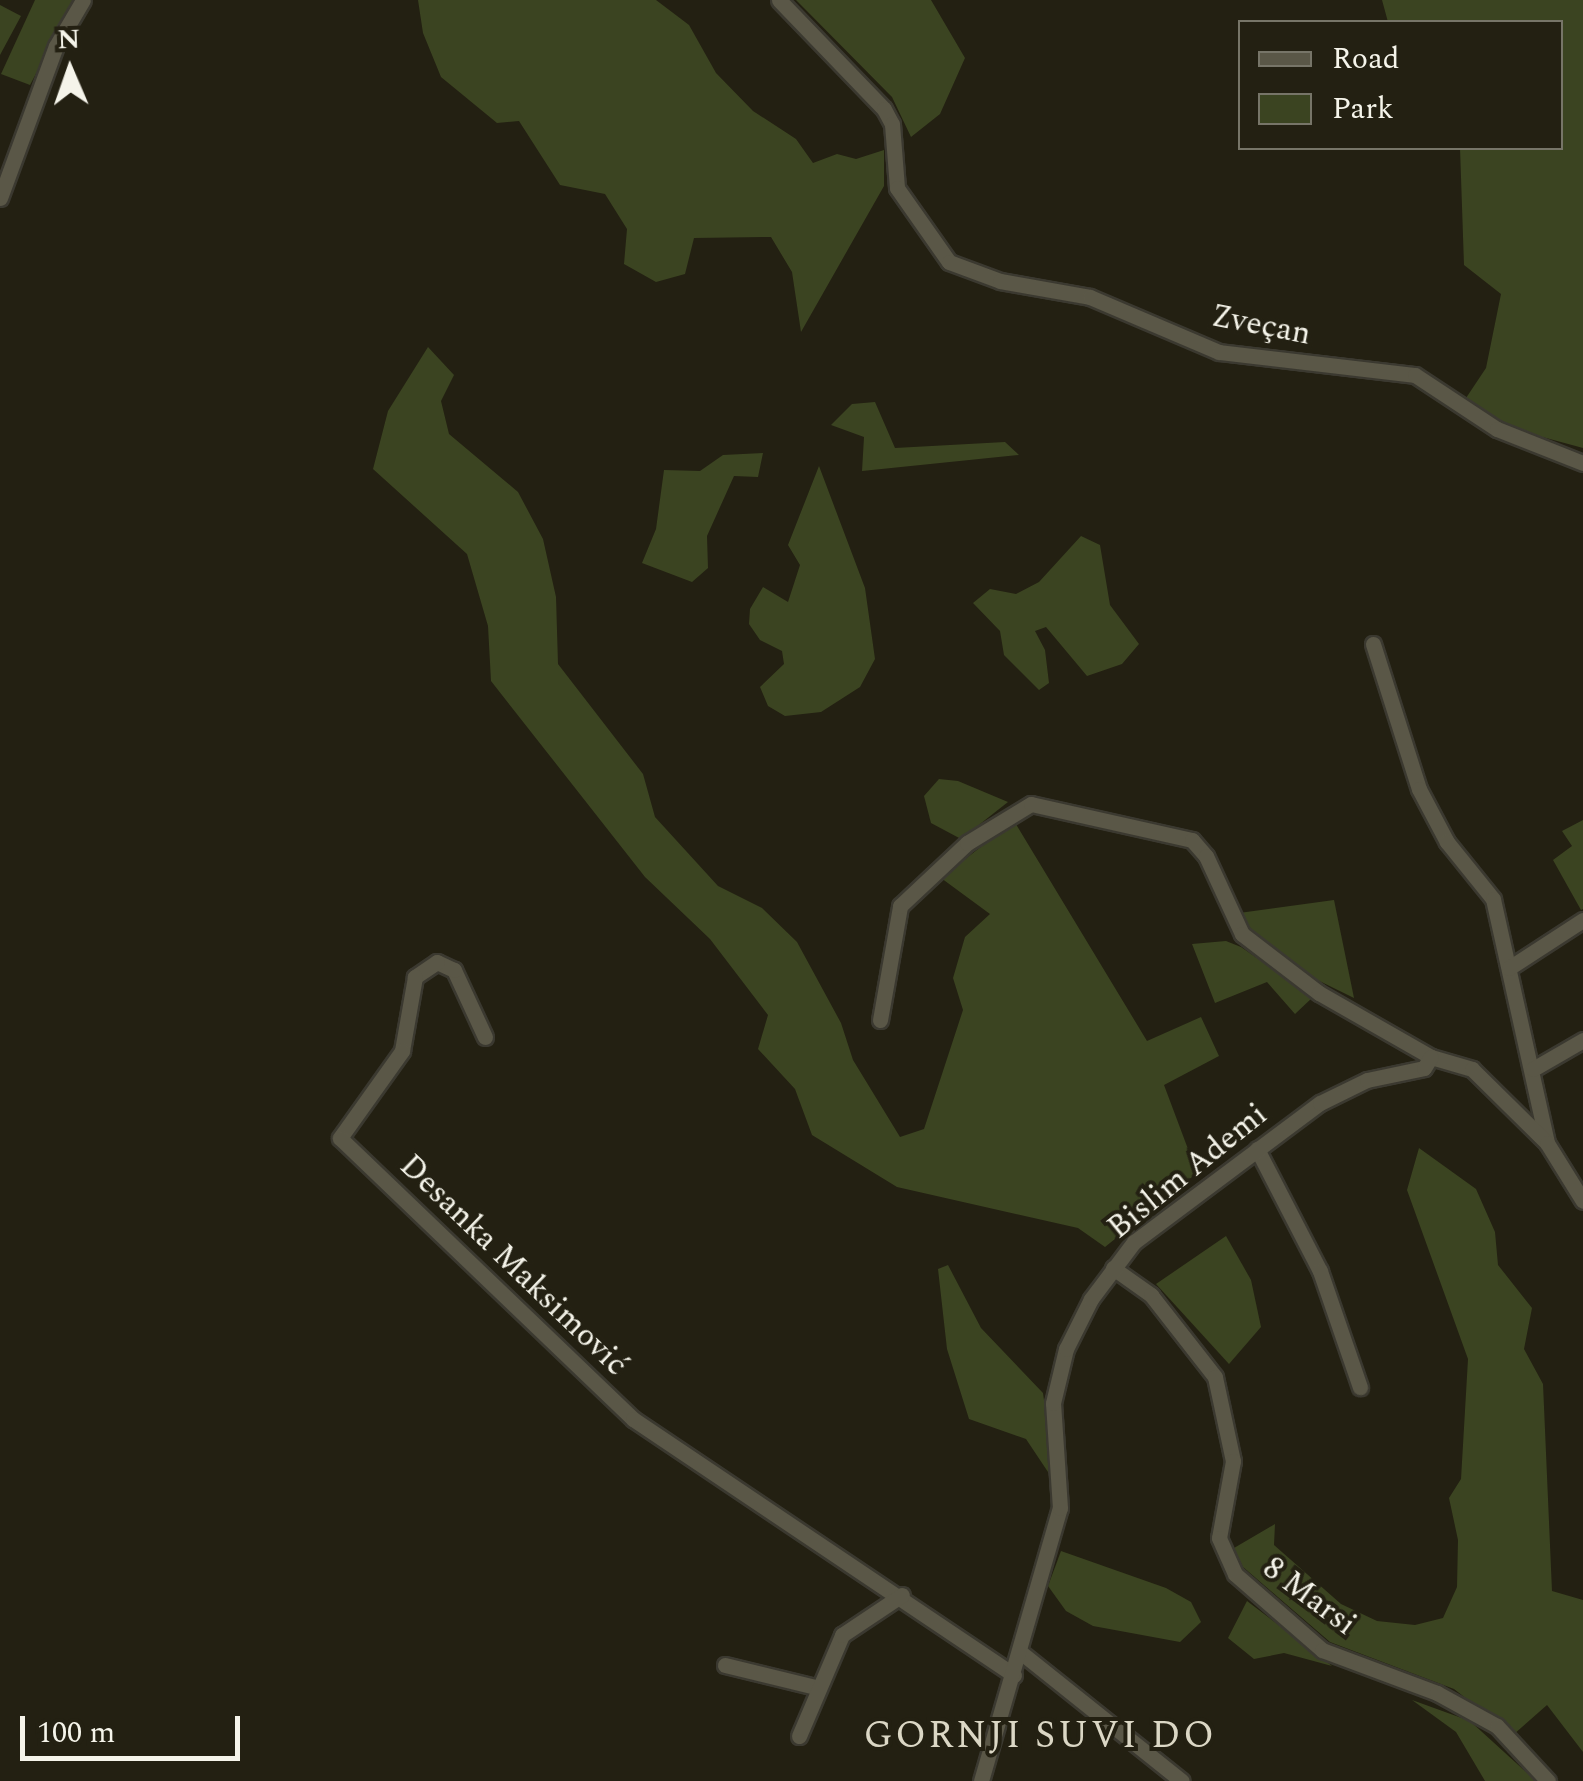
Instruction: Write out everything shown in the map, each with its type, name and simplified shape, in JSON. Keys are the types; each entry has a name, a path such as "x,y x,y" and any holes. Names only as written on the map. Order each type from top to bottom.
{"street":[{"path":"0,198 56,46 84,0"},
{"name":"Zveçan","path":"778,0 884,109 892,124 897,188 934,246 965,268 1090,297 1218,352 1416,375 1497,429 1583,463"},
{"path":"1373,644 1419,789 1447,842 1492,900 1548,1143"},
{"path":"880,1020 900,906 967,843 1031,804 1192,840 1206,856 1242,934 1319,993 1430,1057 1472,1069 1577,1172 1583,1200"},
{"path":"1510,968 1583,920"},
{"name":"Desanka Maksimović","path":"485,1037 454,970 437,962 415,977 402,1051 340,1138 633,1419 902,1594 1014,1675"},
{"path":"1533,1070 1583,1040"},
{"name":"Bislim Ademi","path":"980,1781 1014,1675 1063,1491 1054,1435 1058,1370 1077,1325 1114,1268 1144,1234 1320,1103 1367,1080 1424,1068 1430,1057"},
{"path":"1257,1150 1320,1271 1360,1388"},
{"name":"8 Marsi","path":"1114,1268 1151,1295 1215,1378 1232,1461 1219,1538 1234,1574 1322,1650 1462,1704 1497,1726 1548,1781"},
{"path":"799,1736 815,1687 842,1635 902,1594"},
{"path":"1020,1651 1182,1781"},
{"path":"725,1665 815,1687"}],"green space":[{"path":"35,0 75,0 30,85 1,74"},
{"path":"418,0 656,0 689,25 716,73 753,111 796,139 813,163 837,154 856,159 884,150 884,186 801,332 792,272 771,237 694,238 685,274 656,282 624,264 627,229 605,194 560,185 519,121 497,123 441,77 423,33"},
{"path":"796,0 931,0 965,58 940,114 911,137 892,97"},
{"path":"1382,0 1583,0 1583,448 1513,429 1466,398 1486,368 1501,294 1464,265 1460,150 1563,150 1563,20 1387,20"},
{"path":"0,5 21,16 0,55"},
{"path":"428,347 454,375 441,401 449,434 518,492 543,539 556,597 558,664 643,774 655,817 718,886 762,908 797,942 841,1023 853,1060 900,1137 924,1129 963,1010 953,978 965,937 990,914 941,878 1014,821 1147,1041 1201,1017 1219,1056 1164,1085 1197,1173 1105,1247 1078,1228 897,1187 812,1135 795,1089 758,1049 768,1015 710,939 645,877 491,681 488,626 467,554 373,469 388,411"},
{"path":"875,402 895,448 1005,442 1019,455 862,471 864,437 831,425 852,404"},
{"path":"763,453 758,477 734,476 707,536 708,568 692,582 642,563 656,529 664,470 700,471 723,455"},
{"path":"819,466 865,588 875,659 860,687 821,712 785,716 768,706 760,687 784,664 782,651 760,640 749,624 750,609 763,587 788,602 800,565 788,545"},
{"path":"1081,536 1100,545 1110,605 1139,644 1122,664 1087,676 1046,627 1035,631 1045,650 1049,683 1039,690 1004,655 1000,631 973,603 990,589 1016,594 1039,582"},
{"path":"939,779 958,781 1008,802 961,839 931,823 924,796"},
{"path":"1583,820 1581,910 1553,860 1572,846 1562,831"},
{"path":"1334,900 1354,998 1297,970 1262,943 1239,913"},
{"path":"1226,941 1241,947 1313,997 1295,1014 1267,982 1215,1003 1192,944"},
{"path":"1419,1148 1476,1189 1495,1232 1498,1265 1532,1308 1524,1349 1543,1384 1552,1591 1583,1600 1583,1752 1547,1705 1513,1735 1454,1689 1330,1642 1243,1567 1234,1548 1275,1524 1274,1545 1341,1604 1377,1621 1415,1625 1443,1618 1457,1587 1458,1540 1449,1498 1461,1479 1468,1359 1407,1190"},
{"path":"1226,1236 1251,1280 1261,1327 1229,1364 1156,1284"},
{"path":"948,1265 981,1328 1043,1393 1056,1484 1026,1439 969,1419 947,1349 938,1269"},
{"path":"1061,1551 1166,1588 1191,1602 1201,1622 1180,1642 1093,1626 1066,1611 1048,1586"},
{"path":"1247,1601 1332,1666 1284,1653 1254,1659 1228,1638"},
{"path":"1412,1700 1470,1721 1536,1781 1485,1781 1456,1732"}],"district":[{"name":"GORNJI SUVI DO","path":"1040,1737"}]}
